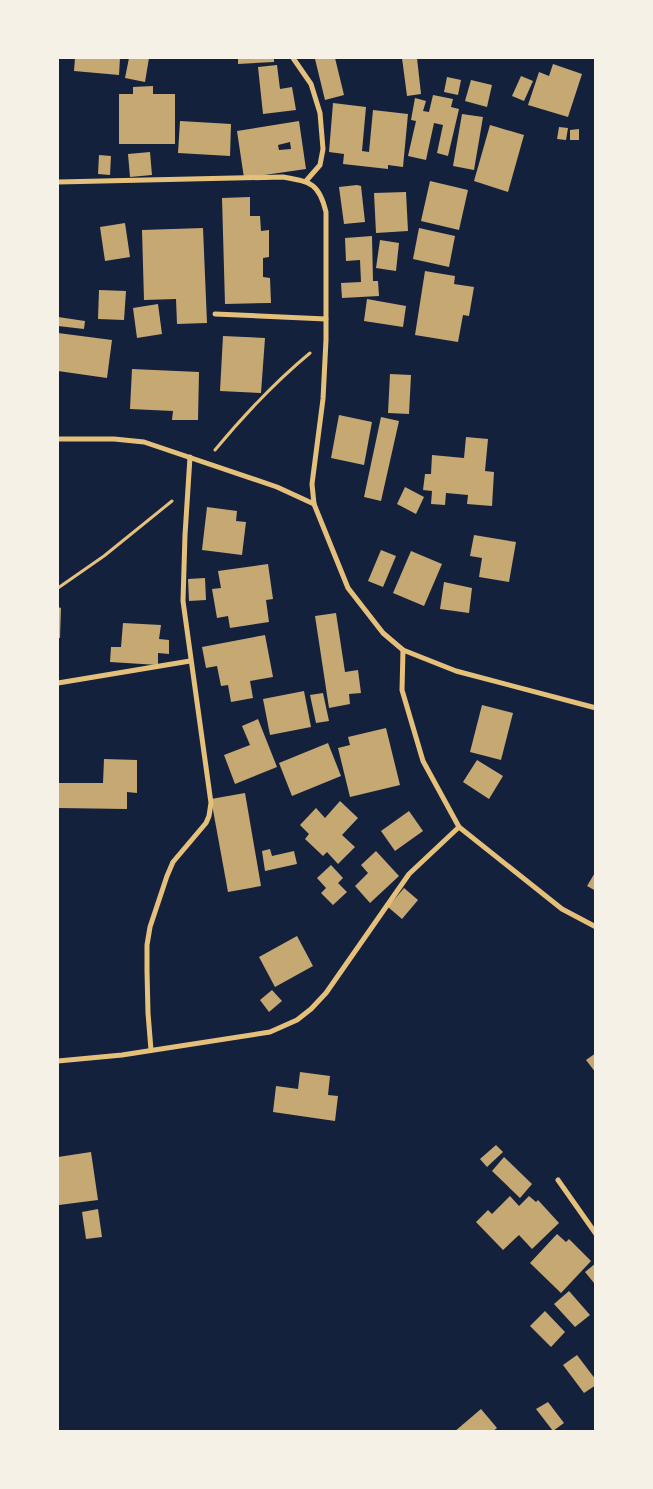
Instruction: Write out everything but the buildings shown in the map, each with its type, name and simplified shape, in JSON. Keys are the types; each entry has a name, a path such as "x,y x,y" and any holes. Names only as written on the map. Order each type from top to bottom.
{"street":[{"path":"293,58 311,84 320,113 323,149 320,165 306,181"},
{"path":"58,182 283,177 306,181 315,188 322,197 326,212 326,340 323,400 312,484 314,504 348,588 383,633 403,650 456,671 596,708"},
{"path":"215,314 326,319"},
{"path":"58,439 114,439 144,442 278,487 314,504"},
{"path":"151,1050 147,971 147,945 150,927 173,862 201,830 209,816 210,808 210,796 183,601 190,457"},
{"path":"403,650 402,690 423,761 459,827 562,910 596,927"},
{"path":"58,684 190,661"},
{"path":"58,1061 122,1055 270,1032 297,1020 326,993 409,874 459,827"},
{"path":"558,1180 596,1234"}],"path":[{"path":"206,462 244,414 293,367 326,340"},
{"path":"58,588 104,556 188,489"}]}
